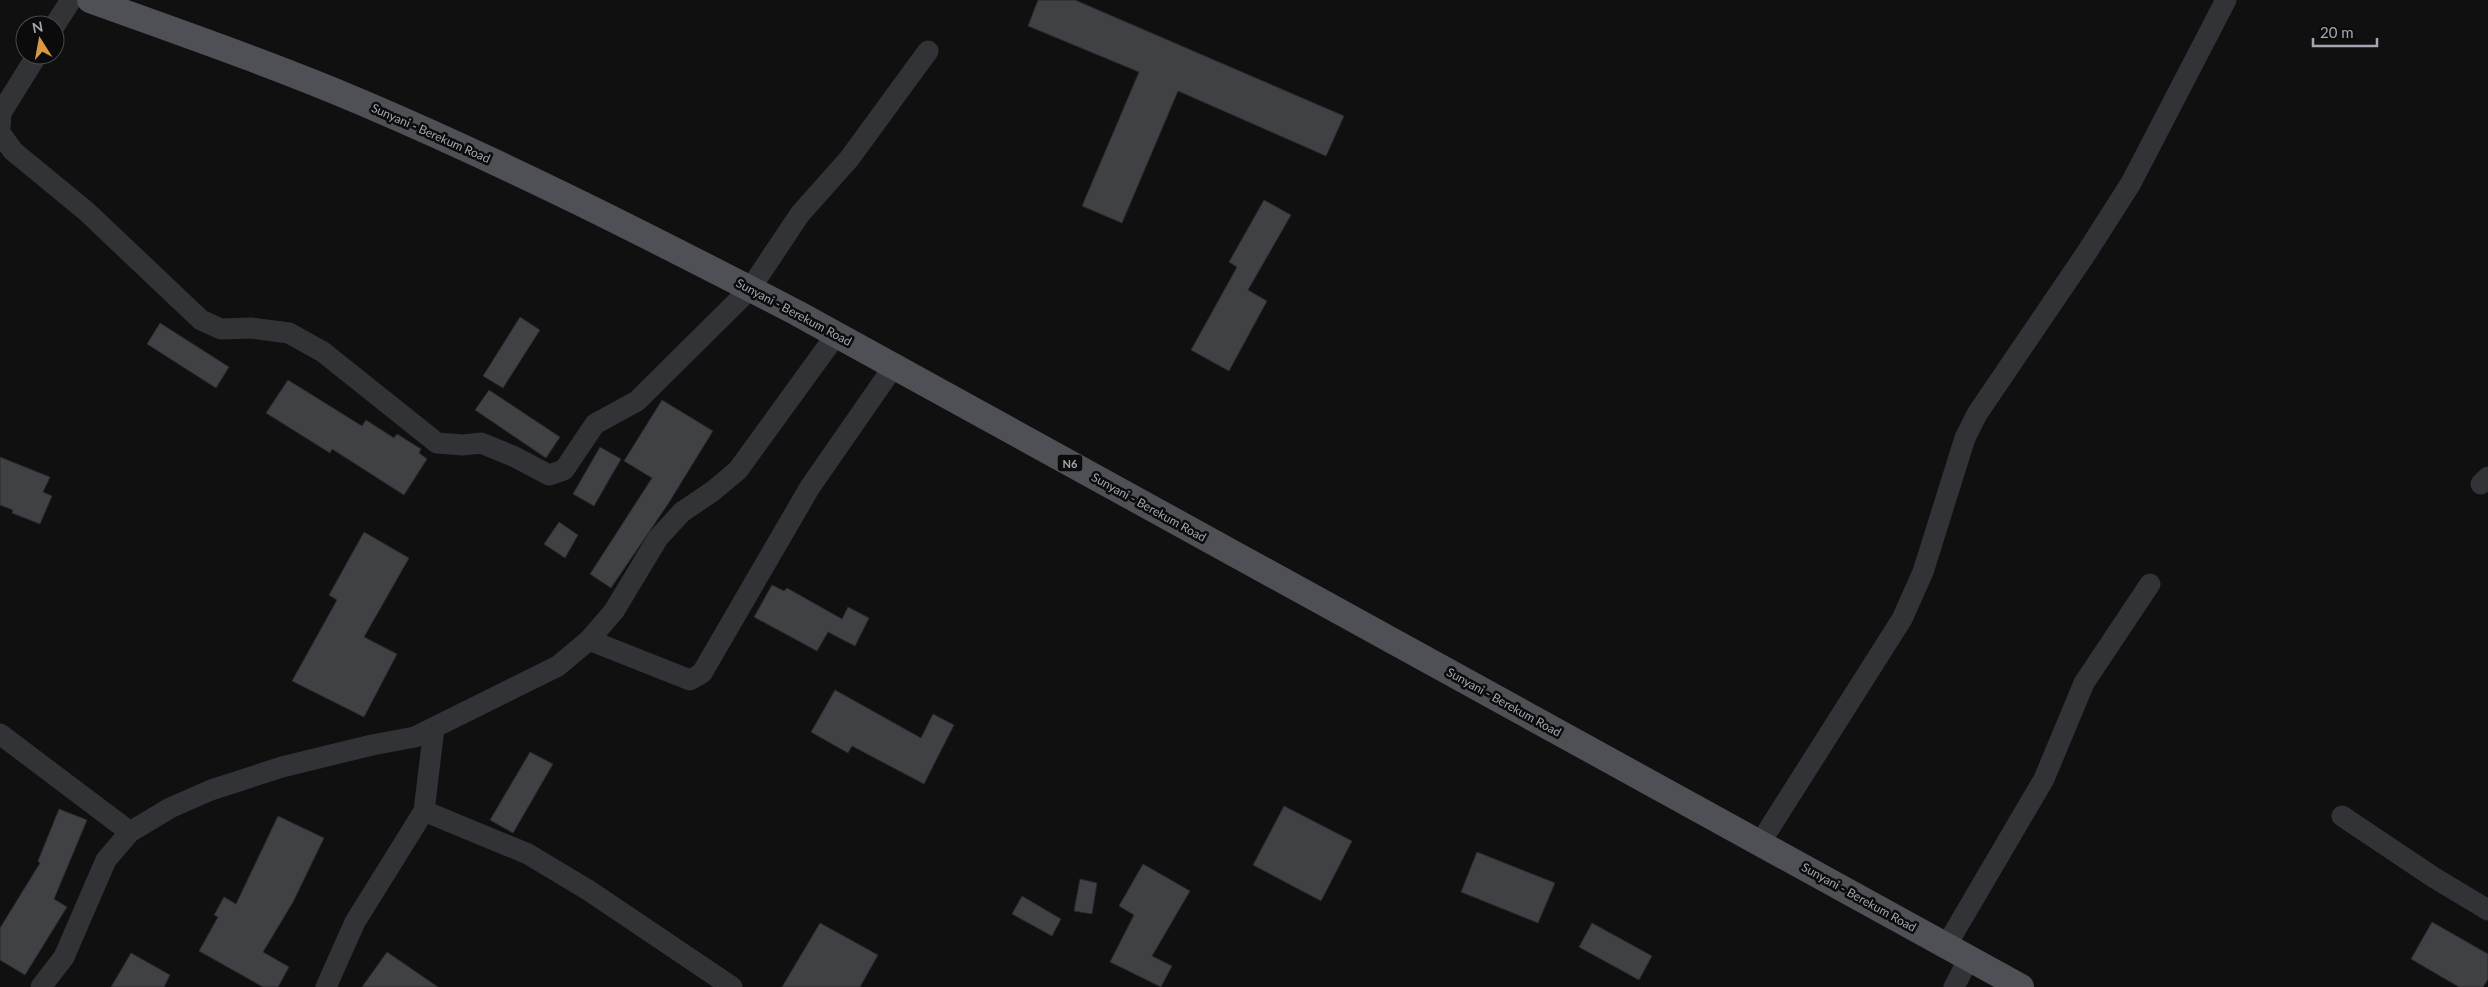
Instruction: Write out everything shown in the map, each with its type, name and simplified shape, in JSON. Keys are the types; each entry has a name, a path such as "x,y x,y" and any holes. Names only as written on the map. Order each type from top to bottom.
{"main road":[{"name":"Sunyani - Berekum Road","path":"90,0 362,102 570,196 894,366 2021,987"}],"street":[{"path":"62,15 71,0"},
{"path":"1760,843 1902,619 1923,572 1965,438 1977,414 2087,252 2131,183 2226,0"},
{"path":"0,133 13,151 86,211 201,320 220,328 252,328 289,332 323,352 437,443 463,445 481,442 515,456 549,475 564,470 595,424 637,401 750,289 800,214 849,159 928,51"},
{"path":"0,128 1,113 31,65"},
{"path":"41,987 64,956 106,860 130,832 170,808 211,790 282,767 372,745 415,738 558,666 589,640 614,611 658,538 682,512 713,491 738,470 836,335"},
{"path":"589,640 690,680 702,673 810,487 894,366"},
{"path":"1946,946 2044,779 2084,683 2150,584"},
{"path":"326,987 355,922 424,811 434,728"},
{"path":"0,734 130,832"},
{"path":"424,811 528,854 588,890 732,987"},
{"path":"2342,816 2488,910"},
{"path":"1954,987 1969,958"}],"building":[{"path":"1038,0 1075,0 1344,116 1326,156 1178,91 1122,223 1082,206 1139,72 1028,26"},
{"path":"1264,200 1291,215 1248,290 1267,301 1229,371 1191,350 1237,267 1229,262"},
{"path":"520,317 540,330 503,388 483,376"},
{"path":"160,323 229,367 216,388 147,344"},
{"path":"288,380 362,426 366,420 394,438 397,434 421,449 419,453 427,459 404,495 332,449 330,453 266,413"},
{"path":"489,390 560,437 546,458 475,410"},
{"path":"662,400 713,431 668,504 611,588 590,574 652,478 624,461"},
{"path":"600,447 621,459 594,506 573,494"},
{"path":"0,457 50,477 43,492 52,496 40,524 12,513 13,510 0,505"},
{"path":"559,522 578,535 565,558 544,544"},
{"path":"364,532 409,558 364,637 397,654 364,717 292,681 337,600 329,595"},
{"path":"772,585 784,591 787,588 842,619 848,607 869,618 855,646 828,632 817,651 754,617"},
{"path":"835,690 921,738 933,714 954,725 924,784 852,746 848,753 811,732"},
{"path":"530,752 553,764 513,833 490,820"},
{"path":"1284,806 1352,841 1321,901 1253,865"},
{"path":"59,809 87,820 54,899 67,907 25,975 0,960 0,928 40,863 38,861"},
{"path":"278,816 324,838 293,902 263,952 289,967 278,987 263,987 199,951 218,917 214,915 224,897 236,904"},
{"path":"1477,852 1555,883 1538,923 1461,892"},
{"path":"1143,864 1190,891 1152,956 1172,966 1161,987 1110,962 1134,915 1119,906"},
{"path":"1080,879 1097,883 1092,914 1074,911"},
{"path":"1022,896 1061,919 1052,936 1012,914"},
{"path":"2432,922 2488,954 2488,979 2483,987 2459,987 2411,959"},
{"path":"820,923 878,955 860,987 782,987"},
{"path":"1592,923 1652,956 1639,980 1579,947"},
{"path":"387,952 438,987 362,987"},
{"path":"131,953 170,975 164,987 111,987"}]}
